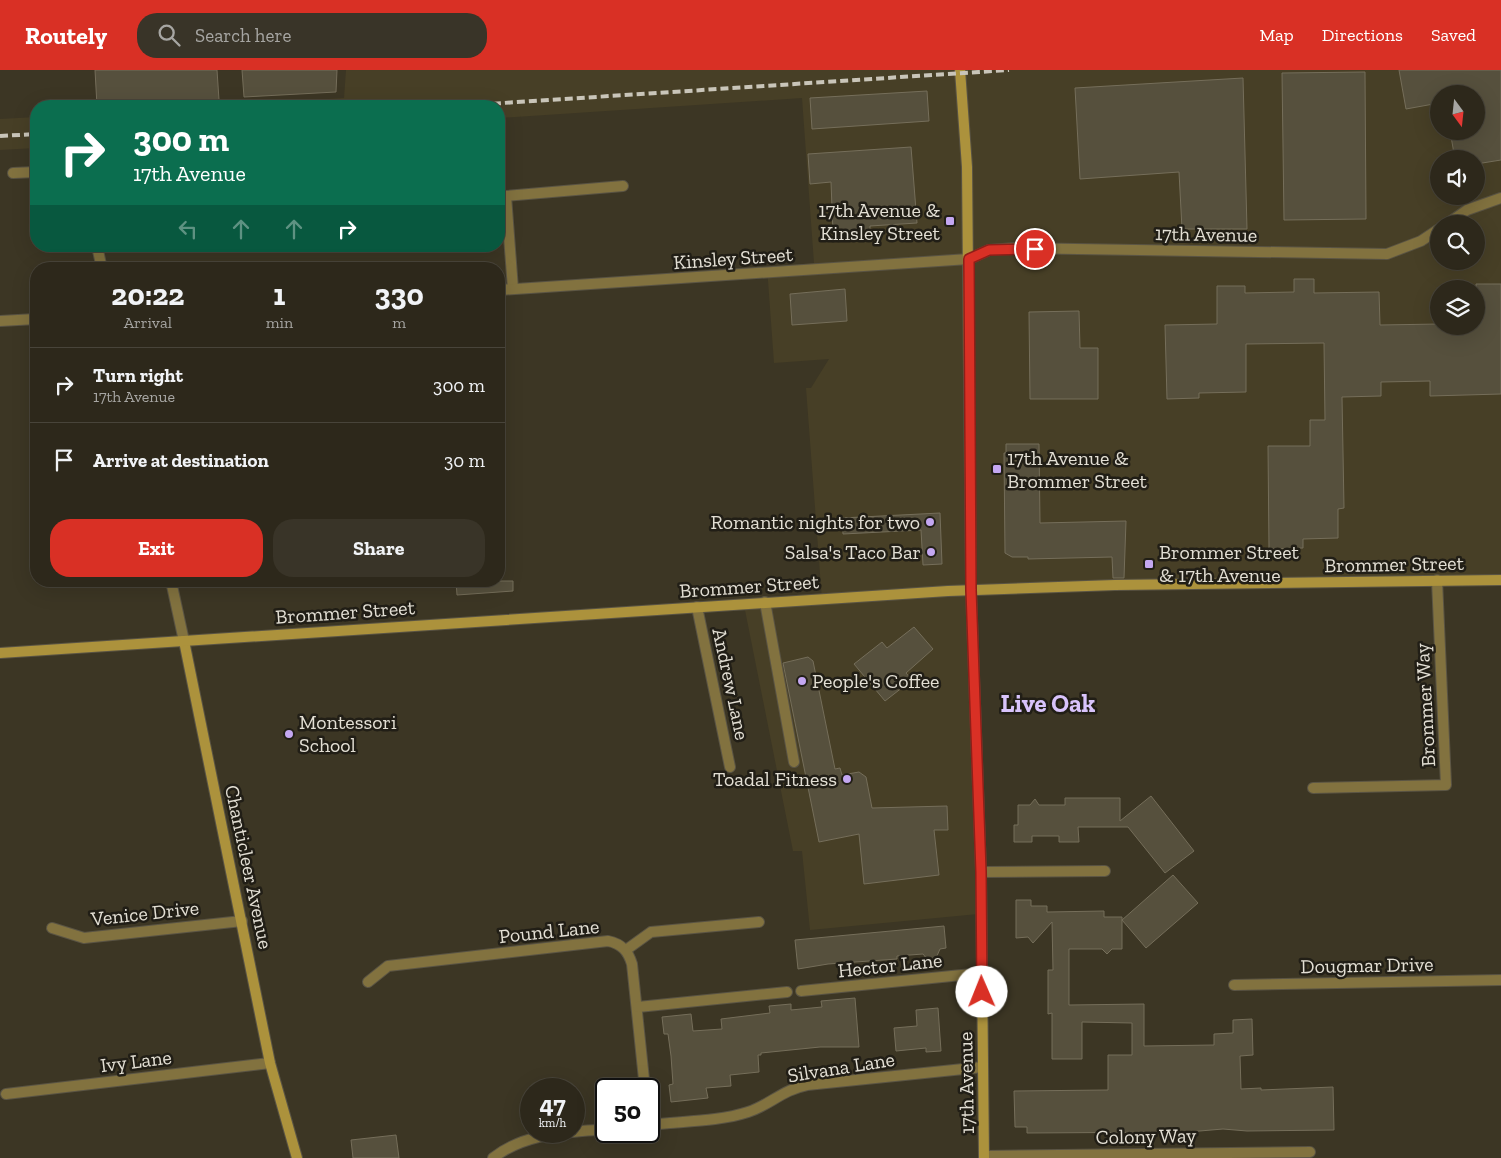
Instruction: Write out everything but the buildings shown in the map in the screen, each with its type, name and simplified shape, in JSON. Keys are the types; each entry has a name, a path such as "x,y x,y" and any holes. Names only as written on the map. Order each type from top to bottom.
{"main road":[{"name":"17th Avenue","path":"960,70 968,167 971,590 981,872 984,1157"},
{"name":"Brommer Street","path":"0,653 971,590 1115,585 1501,580"},
{"name":"Chanticleer Avenue","path":"184,642 270,1063 296,1158"}],"street":[{"path":"13,173 30,172"},
{"path":"513,289 506,196 623,186"},
{"path":"1460,215 1467,210 1501,198"},
{"name":"17th Avenue","path":"969,259 989,250 1016,248 1387,254 1421,241 1430,235"},
{"name":"Kinsley Street","path":"505,290 969,259"},
{"path":"0,321 30,319"},
{"name":"Brommer Way","path":"1314,788 1446,785 1437,580"},
{"name":"Chanticleer Avenue","path":"173,587 184,642"},
{"path":"765,602 794,762"},
{"name":"Andrew Lane","path":"697,607 730,767"},
{"path":"981,872 1105,871"},
{"name":"Venice Drive","path":"52,928 84,938 242,920"},
{"path":"626,950 651,932 759,922"},
{"name":"Pound Lane","path":"368,982 388,966 608,941 626,950 632,964 644,1078"},
{"name":"Hector Lane","path":"801,991 982,973"},
{"name":"Dougmar Drive","path":"1234,985 1501,980"},
{"path":"638,1007 787,992"},
{"name":"Ivy Lane","path":"6,1094 270,1063"},
{"name":"Silvana Lane","path":"660,1124 742,1114 760,1107 780,1094 808,1085 983,1067"},
{"path":"493,1158 511,1146 533,1137 595,1130"},
{"name":"Colony Way","path":"984,1157 1310,1152"}],"shaded area":[{"path":"346,70 1501,70 1501,582 971,591 978,914 810,930 802,851 793,851 744,605 822,600 806,388 811,388 829,359 774,363 767,267 814,263 802,98 505,118 505,100 312,100 344,98"},
{"path":"30,117 30,148 0,150 0,119"}],"railway":[{"path":"505,103 1009,70"},
{"path":"0,136 30,134"}],"place":[{"name":"17th Avenue & Kinsley Street","path":"950,221"},
{"name":"17th Avenue & Brommer Street","path":"997,469"},
{"name":"Romantic nights for two","path":"930,522"},
{"name":"Salsa's Taco Bar","path":"931,552"},
{"name":"Brommer Street & 17th Avenue","path":"1149,564"},
{"name":"People's Coffee","path":"802,681"},
{"name":"Montessori School","path":"289,734"},
{"name":"Toadal Fitness","path":"847,779"}],"district":[{"name":"Live Oak","path":"1048,703"}],"route":[{"path":"982,992 981,872 971,590 969,259 989,250 1035,249"}]}
